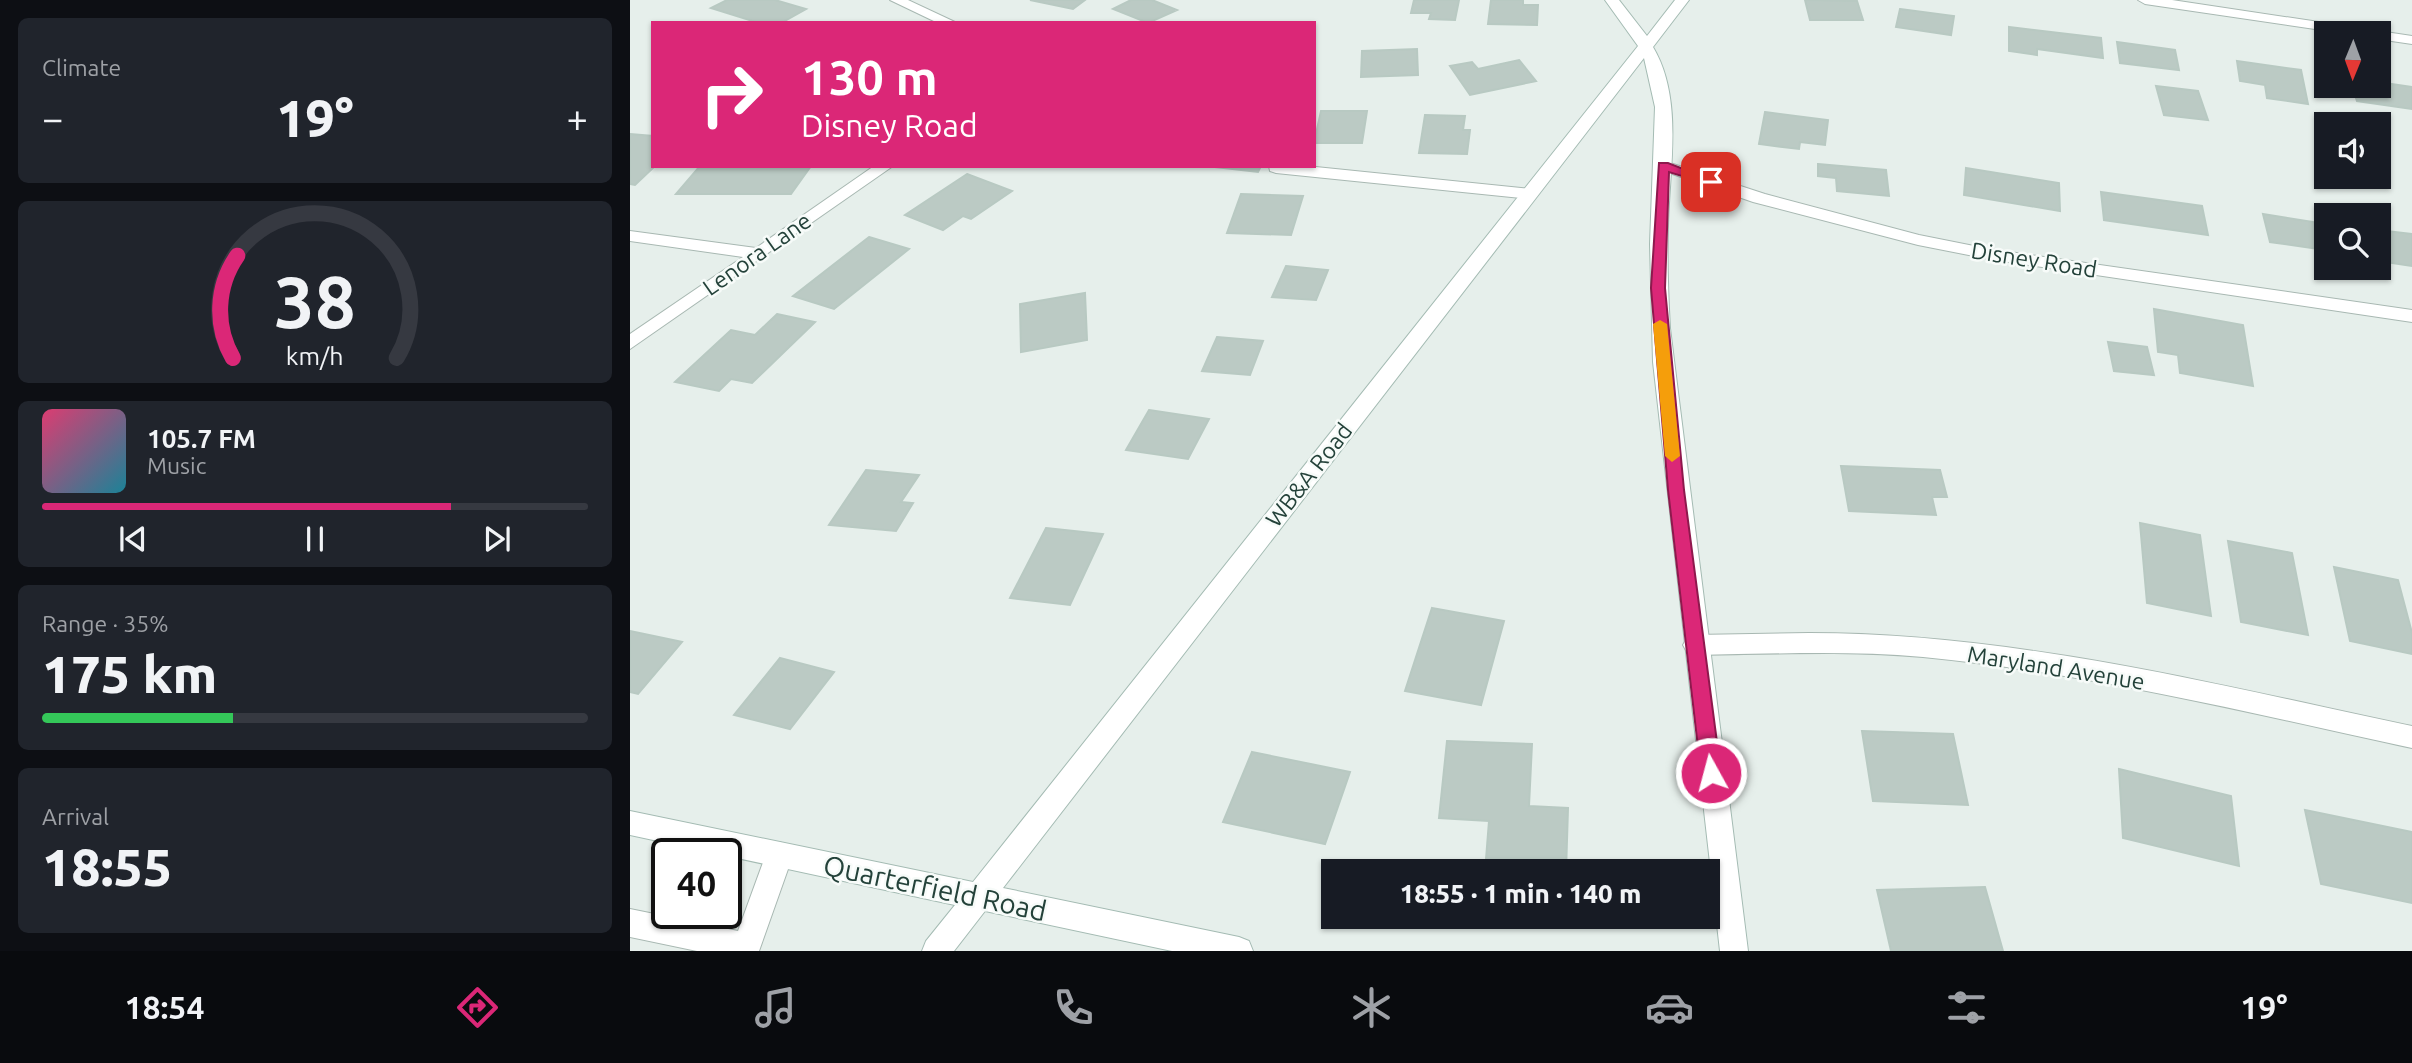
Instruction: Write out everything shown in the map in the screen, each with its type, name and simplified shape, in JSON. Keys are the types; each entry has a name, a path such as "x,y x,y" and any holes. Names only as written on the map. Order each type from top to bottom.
{"street":[{"path":"897,0 945,21"},
{"path":"1612,0 1630,18 1647,43 1658,72 1665,111 1658,288 1661,337 1695,645 1734,951"},
{"name":"WB&A Road","path":"936,951 1682,0"},
{"path":"2145,0 2314,25"},
{"path":"2391,37 2412,40"},
{"name":"Disney Road","path":"1664,166 1759,198 1918,240 1989,254 2412,316"},
{"name":"Lenora Lane","path":"630,343 882,168"},
{"path":"1276,168 1530,194"},
{"path":"630,236 756,254"},
{"name":"Maryland Avenue","path":"1695,645 1813,644 1935,649 2031,662 2184,689 2412,737"},
{"name":"Quarterfield Road","path":"630,823 1239,951"},
{"path":"630,923 746,949 779,855"}],"building":[{"path":"727,0 775,0 806,9 785,21 753,21 711,8"},
{"path":"1030,0 1085,0 1073,9"},
{"path":"1131,0 1152,0 1177,10 1152,21 1143,21 1113,9"},
{"path":"1414,0 1459,0 1455,20 1429,19 1431,13 1411,13"},
{"path":"1491,0 1523,0 1523,5 1538,5 1537,25 1488,24"},
{"path":"1805,0 1857,1 1863,20 1810,20"},
{"path":"1900,9 1954,16 1951,35 1896,27"},
{"path":"2009,27 2101,38 2103,58 2037,49 2037,55 2009,51"},
{"path":"2117,42 2175,50 2179,70 2120,63"},
{"path":"1417,49 1418,75 1361,77 1362,51"},
{"path":"1519,60 1536,81 1470,95 1450,66 1472,62 1478,69"},
{"path":"2237,61 2301,70 2308,104 2267,98 2265,85 2240,81"},
{"path":"2391,84 2412,87 2412,109 2357,101 2356,98 2391,98"},
{"path":"2156,86 2198,91 2208,120 2164,115"},
{"path":"1321,111 1367,111 1362,143 1316,143"},
{"path":"1765,112 1828,120 1825,145 1800,142 1799,149 1759,144"},
{"path":"1425,115 1465,116 1463,130 1470,130 1467,154 1419,153"},
{"path":"630,134 651,136 653,168 635,185 630,184"},
{"path":"1818,164 1886,170 1889,196 1837,191 1836,178 1818,176"},
{"path":"698,168 810,168 791,194 676,194"},
{"path":"1223,168 1260,168 1258,172"},
{"path":"1966,168 2059,183 2060,211 1964,195"},
{"path":"967,174 1012,191 971,219 963,216 943,230 905,215"},
{"path":"2101,192 2202,206 2208,235 2104,220"},
{"path":"1241,194 1303,196 1291,235 1227,233"},
{"path":"2263,214 2314,222 2314,248 2270,242"},
{"path":"2391,232 2412,234 2412,266 2391,263"},
{"path":"869,237 909,249 834,309 793,296"},
{"path":"1286,266 1328,270 1316,300 1272,297"},
{"path":"1085,293 1087,340 1021,352 1020,304"},
{"path":"2154,309 2243,325 2253,386 2180,373 2178,355 2158,352"},
{"path":"777,314 815,322 752,383 731,379 719,391 675,382 731,330 755,335"},
{"path":"1217,337 1263,341 1250,375 1202,371"},
{"path":"2108,342 2147,347 2154,375 2114,371"},
{"path":"1149,410 1209,419 1188,459 1126,450"},
{"path":"1841,466 1940,470 1947,497 1932,497 1936,515 1849,511"},
{"path":"866,470 919,475 901,502 913,503 896,531 829,525"},
{"path":"2140,523 2200,535 2211,616 2147,603"},
{"path":"1046,528 1103,534 1070,605 1010,598"},
{"path":"2228,541 2292,553 2308,635 2241,622"},
{"path":"2334,567 2398,580 2412,633 2412,654 2350,641"},
{"path":"1432,608 1504,621 1481,705 1405,691"},
{"path":"630,631 682,642 638,694 630,692"},
{"path":"780,658 834,672 790,729 734,715"},
{"path":"1862,731 1953,734 1968,805 1873,801"},
{"path":"1447,741 1532,744 1529,806 1568,808 1566,859 1486,859 1489,821 1439,818"},
{"path":"1252,752 1350,772 1325,844 1223,822"},
{"path":"2119,769 2231,796 2239,866 2123,838"},
{"path":"2305,810 2412,832 2412,903 2321,884"},
{"path":"1985,887 2003,951 1891,951 1877,890"}],"slow traffic":[{"path":"1660,324 1672,456"}],"route":[{"path":"1711,182 1664,166 1658,288 1676,490 1711,773"}]}
